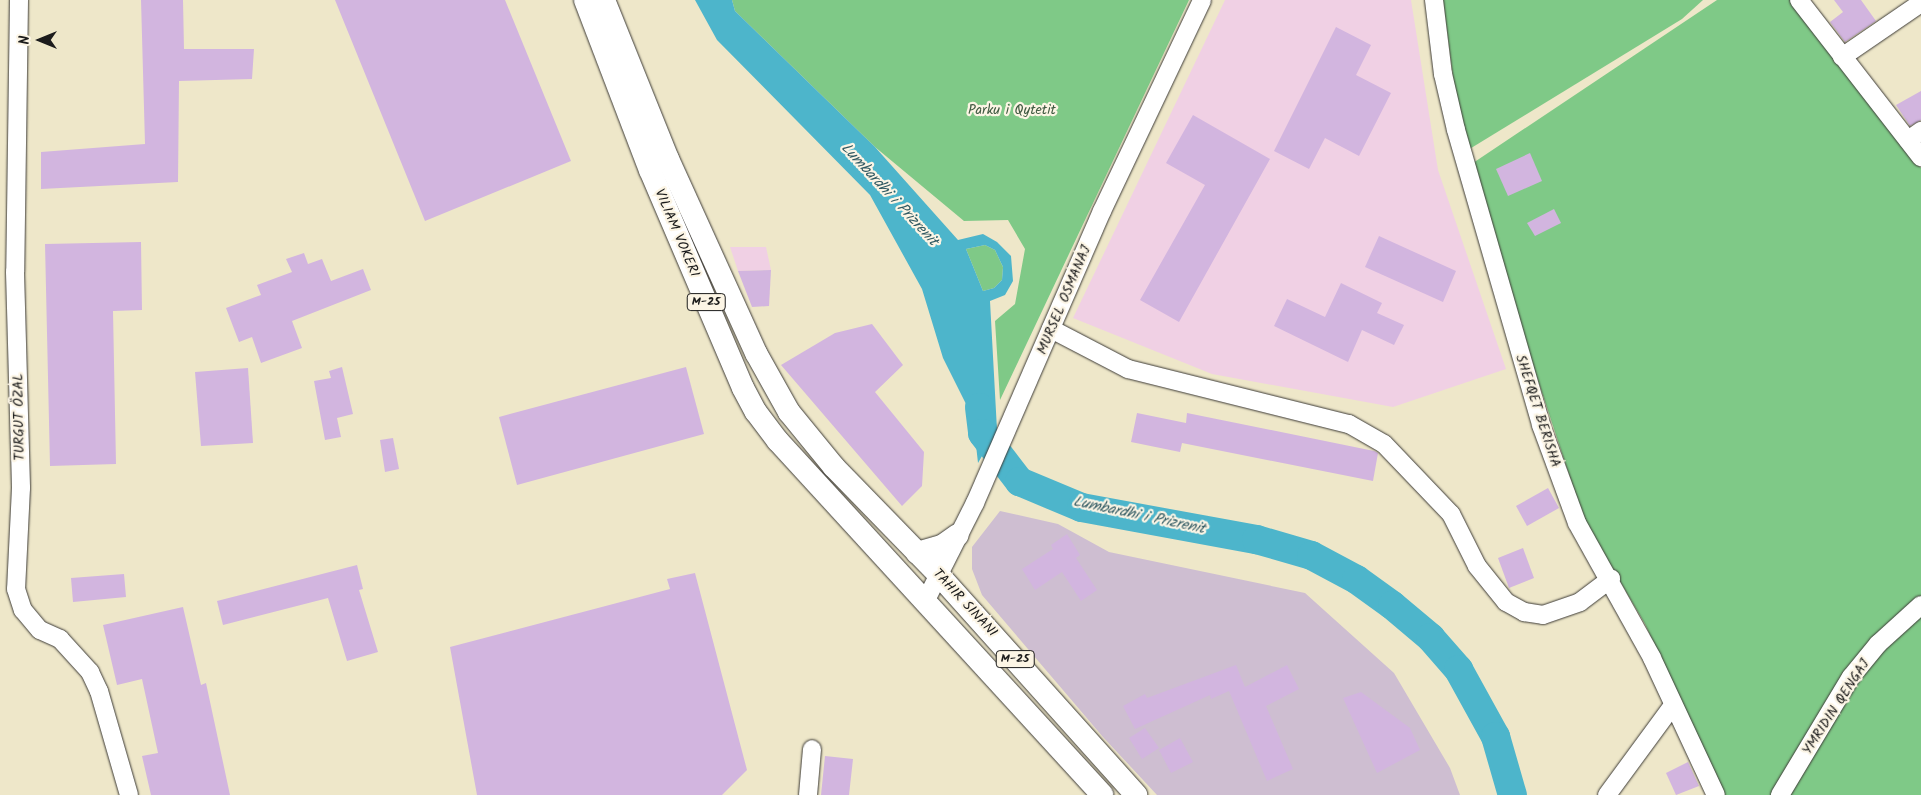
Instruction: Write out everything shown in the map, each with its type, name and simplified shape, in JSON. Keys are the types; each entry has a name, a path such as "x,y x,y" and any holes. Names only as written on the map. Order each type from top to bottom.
{"main road":[{"name":"VILIAM VOKERI","path":"586,0 650,170 743,388 778,441 894,564"},
{"name":"VILIAM VOKERI","path":"604,0 668,159 765,372 789,412 828,460 892,525"},
{"name":"TAHIR SINANI","path":"892,525 1136,795"},
{"path":"917,553 942,546 958,535"},
{"name":"TAHIR SINANI","path":"894,564 1102,795"}],"street":[{"name":"TURGUT ÖZAL","path":"19,0 15,272 21,488 16,589 23,610 40,630 60,639 90,672 99,691 129,795"},
{"name":"MURSEL OSMANAJ","path":"926,600 975,503 1051,329 1202,0"},
{"name":"SHEFQET BERISHA","path":"1434,0 1443,74 1456,130 1539,416 1577,523 1611,579 1716,795"},
{"path":"1799,0 1842,57 1915,136 1921,157"},
{"path":"1842,57 1921,3"},
{"path":"1051,329 1128,369 1350,424 1384,444 1451,514 1477,566 1495,589 1506,602 1524,612 1543,615 1580,602 1611,579"},
{"name":"YMRIDIN QENGAJ","path":"1780,795 1851,677 1878,644 1921,605"},
{"path":"1607,795 1673,705"},
{"path":"808,795 812,749"}],"shaded area":[{"path":"1225,0 1411,0 1438,170 1506,369 1393,407 1212,374 1073,318"},
{"path":"730,247 766,247 771,270 738,271"},
{"path":"1000,511 1058,524 1109,552 1305,593 1394,673 1450,768 1460,795 1157,795 1103,737 982,595 972,569 972,547"}],"green space":[{"name":"Parku i Qytetit","path":"732,0 1189,0 1000,400 995,321 1015,304 1025,249 1008,220 964,221 875,147 735,11"},
{"path":"1443,0 1703,0 1682,19 1463,153"},
{"path":"1717,0 1790,0 1921,168 1921,795 1723,795 1645,624 1584,520 1528,350 1473,163"},
{"path":"985,245 995,250 1003,267 1002,280 994,288 983,291 966,249"}],"water":[{"path":"695,0 732,0 735,11 875,147 958,240 983,234 997,242 1011,256 1013,281 1005,295 990,301 997,430 978,463 973,418 943,358 922,289 870,195 717,40","holes":["985,245 995,250 1003,267 1002,280 994,288 983,291 966,249"]}],"building":[{"path":"141,0 183,0 184,49 254,49 252,79 179,81 178,182 41,189 41,152 145,144"},
{"path":"335,0 505,0 571,161 425,221"},
{"path":"1834,0 1861,0 1876,21 1845,42 1830,22 1843,12"},
{"path":"1336,27 1371,45 1356,75 1391,93 1359,156 1325,138 1309,169 1274,151"},
{"path":"1921,91 1921,120 1910,126 1896,105"},
{"path":"1193,115 1270,159 1179,322 1140,300 1205,185 1166,163"},
{"path":"1530,153 1542,181 1508,196 1496,169"},
{"path":"1554,209 1561,223 1535,236 1527,223"},
{"path":"1379,236 1456,271 1443,302 1365,267"},
{"path":"141,242 142,310 113,311 116,464 50,466 45,244"},
{"path":"304,253 308,264 322,259 331,281 363,269 371,290 292,321 302,348 261,363 252,337 239,342 226,308 261,295 257,285 292,272 286,259"},
{"path":"771,270 769,306 752,307 738,271"},
{"path":"1341,283 1382,303 1377,313 1404,325 1394,345 1362,330 1348,362 1274,326 1287,299 1325,317"},
{"path":"872,324 903,365 875,392 924,452 922,486 902,506 781,365 835,333"},
{"path":"342,367 353,414 337,418 341,437 325,440 314,381 331,378 329,371"},
{"path":"686,367 704,434 517,485 499,417"},
{"path":"248,368 253,443 201,446 195,372"},
{"path":"1137,413 1186,423 1187,413 1374,451 1378,453 1373,481 1182,443 1180,452 1131,442"},
{"path":"393,438 399,469 385,472 380,440"},
{"path":"1548,488 1559,508 1527,526 1516,506"},
{"path":"1067,534 1080,555 1076,558 1097,590 1081,601 1062,572 1035,590 1022,569 1053,549 1051,545"},
{"path":"1523,548 1534,578 1509,588 1498,558"},
{"path":"357,565 363,589 359,590 378,652 347,661 328,598 223,625 217,601"},
{"path":"695,573 747,770 722,795 477,795 450,647 670,589 667,579"},
{"path":"124,574 126,597 73,602 71,578"},
{"path":"183,607 201,685 206,683 230,795 151,795 142,756 158,753 142,679 117,685 103,625"},
{"path":"1236,665 1245,687 1287,665 1299,689 1266,706 1293,769 1267,781 1229,691 1211,699 1210,695 1135,729 1123,706 1145,694 1147,698"},
{"path":"1361,692 1410,728 1420,750 1377,773 1343,698"},
{"path":"1145,728 1159,748 1142,759 1129,738"},
{"path":"1180,738 1193,762 1171,773 1159,750"},
{"path":"825,756 853,759 849,795 821,795"},
{"path":"1688,762 1699,786 1676,795 1666,773"}],"waterway":[{"name":"Lumbardhi i Prizrenit","path":"979,407 982,433 1019,481 1081,507 1256,539 1311,555 1356,579 1392,605 1430,637 1458,669 1495,736 1512,795"}]}
